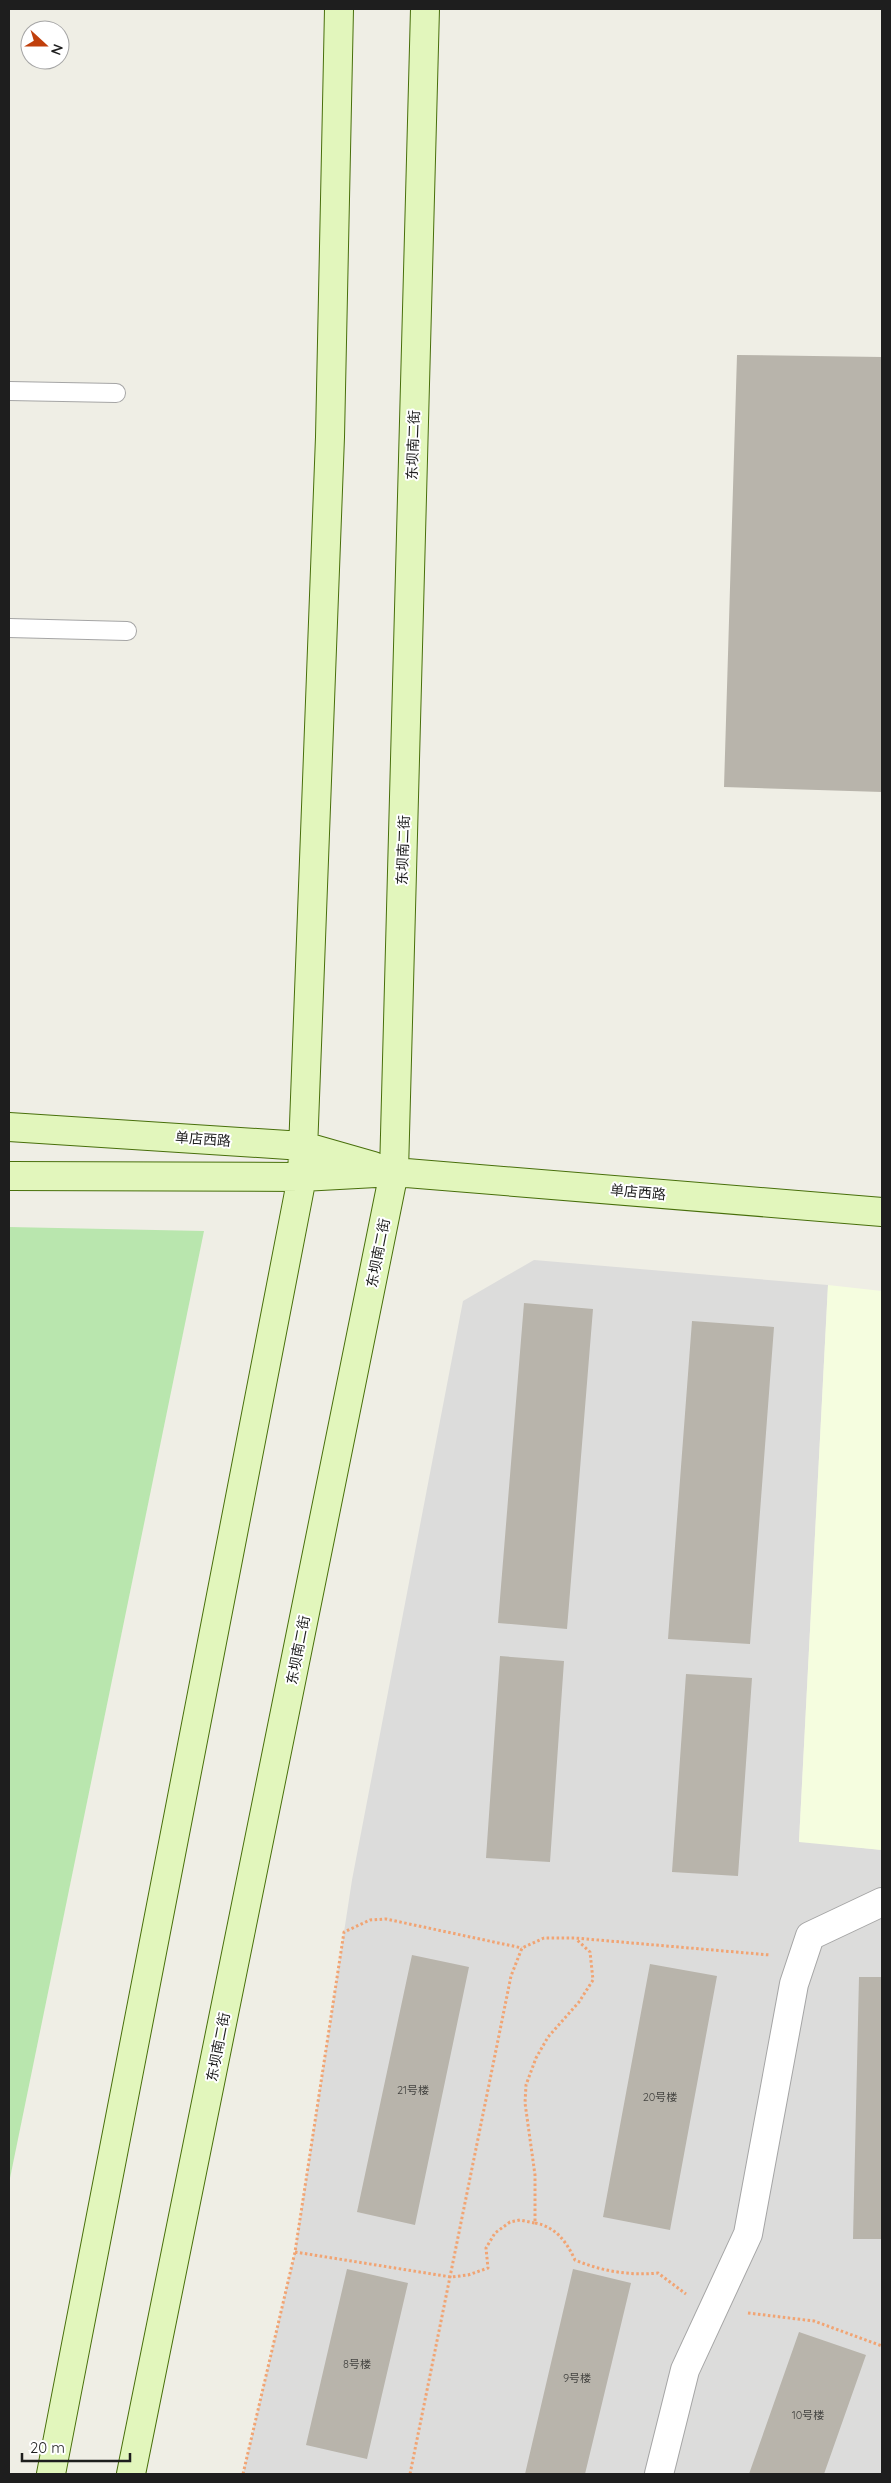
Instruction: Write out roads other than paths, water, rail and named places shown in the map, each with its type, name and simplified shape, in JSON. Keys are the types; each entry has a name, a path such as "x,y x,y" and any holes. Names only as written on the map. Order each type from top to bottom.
{"main road":[{"path":"51,2474 302,1177 330,437 339,9"},
{"name":"东坝南二街","path":"131,2474 394,1172 425,9"},
{"name":"单店西路","path":"9,1127 303,1146 394,1172"},
{"name":"单店西路","path":"9,1176 302,1177 394,1172 882,1212"}],"street":[{"path":"659,2474 685,2370 748,2234 794,1984 810,1936 882,1902"}],"lane":[{"path":"9,391 116,394"},
{"path":"9,628 127,631"}]}
